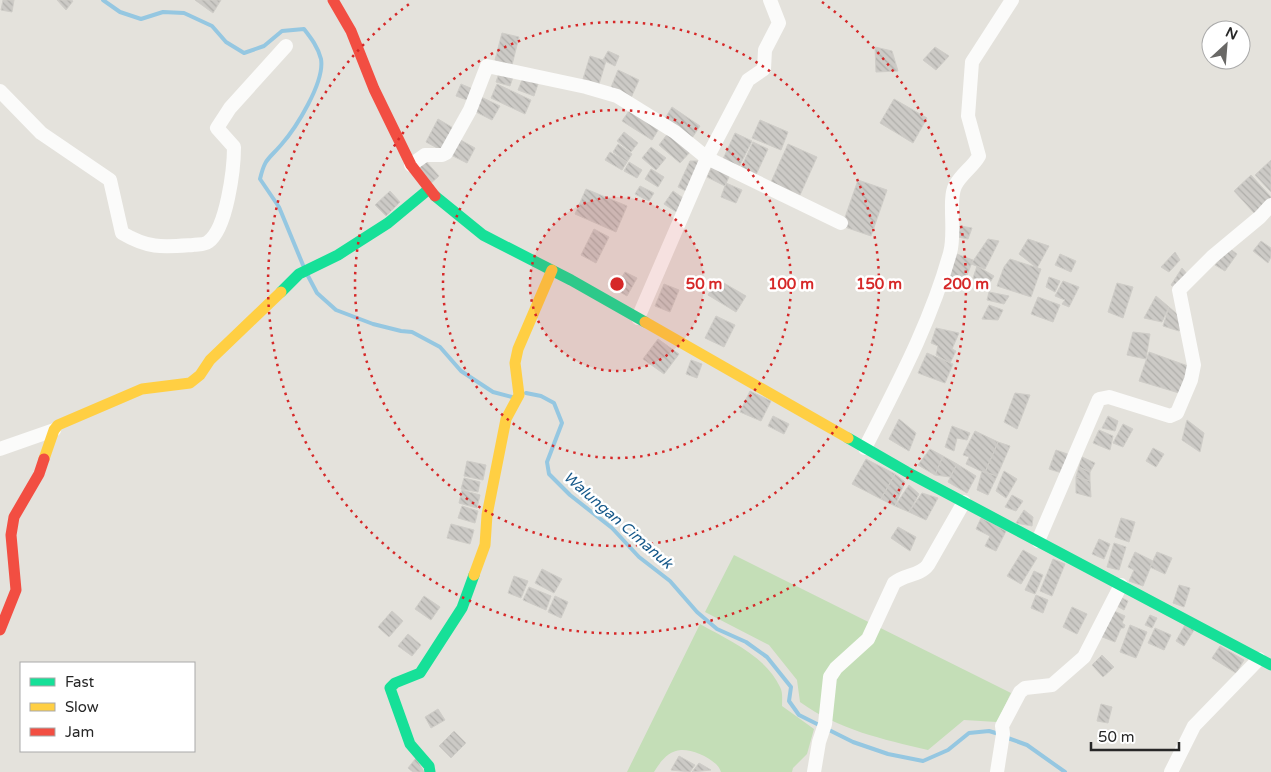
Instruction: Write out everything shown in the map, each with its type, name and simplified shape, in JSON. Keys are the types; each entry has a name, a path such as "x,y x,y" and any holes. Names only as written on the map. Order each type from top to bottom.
{"street":[{"path":"333,0 352,31 374,90 411,165 436,198 483,235 552,270 865,448 1265,662 1194,726 1171,772"},
{"path":"638,318 707,158 746,85 764,68 764,50 778,26 778,20 770,0"},
{"path":"865,448 915,347 950,254 954,236 953,193 960,179 979,156 968,116 972,62 1012,0"},
{"path":"0,91 41,133 110,180 122,233 162,248 203,244 213,237 226,212 233,168 234,147 217,128 230,108 286,46"},
{"path":"411,165 425,155 442,155 446,153 470,110 487,66 586,86 617,96 675,132 707,158 841,223"},
{"path":"0,449 54,430 62,422 142,389 190,383 200,375 210,360 299,274 338,255 388,223 429,189"},
{"path":"1038,541 1099,399 1109,397 1170,416 1177,413 1191,380 1194,365 1179,290 1212,257 1260,217 1271,205"},
{"path":"431,771 410,744 390,688 395,683 420,673 462,608 485,545 487,515 506,419 519,395 515,363 552,270"},
{"path":"0,630 16,590 11,535 14,517 39,474 54,430"},
{"path":"814,772 819,742 825,724 828,681 832,672 868,639 894,582 899,578 922,571 928,566 964,502"},
{"path":"997,772 1003,738 1003,724 1022,689 1052,685 1088,653 1121,585"}],"green space":[{"path":"734,555 1011,693 997,722 964,720 928,750 846,727 815,712 800,702 797,680 769,645 705,612"},
{"path":"700,624 745,650 766,666 781,689 782,706 814,729 807,754 793,768 792,772 721,772 715,763 704,756 692,751 681,750 668,755 654,772 627,772"}],"building":[{"path":"3,0 14,0 12,12 1,10"},
{"path":"57,0 71,0 73,1 66,10"},
{"path":"195,0 221,0 213,13"},
{"path":"502,33 519,37 512,65 495,60"},
{"path":"875,47 892,51 898,71 876,72"},
{"path":"935,47 949,56 936,70 923,60"},
{"path":"608,51 619,56 615,66 603,60"},
{"path":"590,56 606,61 599,84 583,79"},
{"path":"618,70 639,80 630,100 610,90"},
{"path":"499,73 513,77 510,86 496,82"},
{"path":"524,75 539,81 534,96 518,90"},
{"path":"461,84 475,90 470,101 456,96"},
{"path":"497,84 531,100 525,114 491,98"},
{"path":"481,97 500,106 492,120 474,111"},
{"path":"894,99 927,118 913,143 880,123"},
{"path":"672,107 700,126 692,138 664,120"},
{"path":"631,108 660,127 652,140 622,121"},
{"path":"438,119 455,129 443,151 426,142"},
{"path":"760,120 788,132 781,150 752,138"},
{"path":"624,132 638,143 631,152 617,141"},
{"path":"669,132 691,151 680,163 659,145"},
{"path":"735,133 752,141 739,167 723,159"},
{"path":"457,138 475,148 467,163 449,154"},
{"path":"753,142 768,149 755,177 740,170"},
{"path":"618,144 632,154 627,162 613,152"},
{"path":"788,144 817,157 800,195 771,182"},
{"path":"651,147 666,158 656,170 642,158"},
{"path":"610,152 627,162 622,170 605,160"},
{"path":"423,158 439,176 430,184 414,165"},
{"path":"1271,160 1271,192 1255,175"},
{"path":"690,161 702,161 688,192 678,187"},
{"path":"629,162 642,170 637,178 624,171"},
{"path":"713,164 731,172 725,186 707,177"},
{"path":"651,169 664,177 658,187 645,179"},
{"path":"1251,175 1271,197 1271,200 1255,214 1234,191"},
{"path":"858,180 887,190 871,236 842,226"},
{"path":"726,183 742,190 736,203 721,197"},
{"path":"640,186 654,193 649,201 635,194"},
{"path":"586,189 627,206 616,232 575,214"},
{"path":"390,191 400,202 386,216 375,205"},
{"path":"673,191 686,200 678,213 664,204"},
{"path":"960,226 972,228 968,239 958,237"},
{"path":"594,229 609,237 596,263 581,255"},
{"path":"988,239 999,241 985,269 971,264"},
{"path":"1028,239 1049,246 1037,268 1019,254"},
{"path":"1261,241 1271,248 1271,257 1268,263 1253,251"},
{"path":"1229,248 1237,254 1225,271 1215,265"},
{"path":"1175,252 1180,260 1169,272 1161,267"},
{"path":"954,253 973,260 965,280 956,275 952,287 943,281"},
{"path":"1060,254 1076,261 1071,272 1055,265"},
{"path":"1010,259 1041,269 1031,297 997,286 1004,267"},
{"path":"977,266 994,276 989,284 973,278"},
{"path":"1182,268 1188,275 1179,290 1171,285"},
{"path":"625,272 637,278 627,296 615,289"},
{"path":"1049,277 1060,281 1055,292 1046,287"},
{"path":"717,279 746,296 736,312 708,295"},
{"path":"1063,281 1079,287 1069,307 1062,304 1065,300 1055,296"},
{"path":"1117,283 1133,287 1123,318 1108,312"},
{"path":"664,284 679,290 670,312 655,306"},
{"path":"989,292 1009,296 1004,304 987,300"},
{"path":"1156,296 1169,307 1162,322 1144,318"},
{"path":"1038,297 1060,305 1053,322 1031,314"},
{"path":"989,305 1003,310 998,320 982,319"},
{"path":"1169,307 1185,321 1179,331 1163,326"},
{"path":"716,316 735,325 724,347 705,338"},
{"path":"936,328 959,333 952,349 956,351 950,363 936,355 938,346 931,343"},
{"path":"1133,332 1150,334 1146,359 1127,355"},
{"path":"658,339 679,354 664,374 643,359"},
{"path":"1149,352 1188,366 1179,393 1139,381"},
{"path":"927,353 953,364 945,383 918,373"},
{"path":"691,360 702,364 697,378 686,374"},
{"path":"750,391 771,401 761,421 740,412"},
{"path":"1015,393 1030,395 1017,429 1004,422"},
{"path":"773,416 789,424 784,434 768,426"},
{"path":"1108,416 1118,421 1115,431 1102,428"},
{"path":"899,419 916,433 909,451 889,439"},
{"path":"1187,420 1204,433 1200,452 1182,440"},
{"path":"1123,424 1133,429 1123,447 1113,443"},
{"path":"952,426 970,433 967,440 957,438 954,451 945,447"},
{"path":"1099,430 1113,436 1110,450 1093,443"},
{"path":"975,431 998,442 985,473 966,464 969,457 963,455"},
{"path":"998,442 1010,446 997,476 985,472"},
{"path":"1153,448 1164,454 1156,467 1146,461"},
{"path":"930,449 943,456 935,475 918,465"},
{"path":"1056,450 1070,455 1062,473 1049,469"},
{"path":"943,456 957,464 950,477 935,475"},
{"path":"1082,457 1095,463 1090,472 1079,467"},
{"path":"866,459 895,474 881,499 852,484"},
{"path":"467,461 486,465 483,480 464,476"},
{"path":"957,464 976,476 967,493 948,482"},
{"path":"1079,467 1090,472 1090,481 1076,477"},
{"path":"982,471 997,476 988,495 977,490"},
{"path":"1004,471 1017,479 1006,498 996,491"},
{"path":"895,474 905,482 895,506 881,499"},
{"path":"1076,477 1090,481 1091,497 1076,493"},
{"path":"464,478 480,482 478,492 461,489"},
{"path":"909,485 919,494 909,512 895,506"},
{"path":"462,490 480,495 477,508 459,503"},
{"path":"922,493 938,498 926,520 909,512"},
{"path":"1012,495 1023,501 1016,511 1005,507"},
{"path":"462,506 478,511 475,523 458,518"},
{"path":"1024,510 1033,517 1032,526 1016,523"},
{"path":"981,518 1006,531 996,551 985,546 990,536 976,529"},
{"path":"1121,518 1135,522 1129,542 1115,537"},
{"path":"451,524 474,530 470,544 447,538"},
{"path":"898,527 916,537 910,551 891,538"},
{"path":"1099,539 1110,544 1104,559 1092,554"},
{"path":"1114,543 1126,547 1119,570 1107,567"},
{"path":"1023,550 1037,558 1021,584 1007,576"},
{"path":"1135,552 1153,561 1143,586 1129,581 1134,570 1128,567"},
{"path":"1157,552 1172,558 1165,574 1150,567"},
{"path":"1053,559 1065,564 1052,596 1040,591"},
{"path":"542,569 562,579 554,593 535,583"},
{"path":"1034,571 1043,575 1035,594 1025,590"},
{"path":"514,576 528,581 521,598 508,593"},
{"path":"1179,585 1190,588 1184,607 1173,603"},
{"path":"529,587 551,596 546,610 523,600"},
{"path":"1036,595 1048,600 1043,613 1031,608"},
{"path":"424,596 440,607 431,620 415,609"},
{"path":"555,596 568,602 561,618 548,612"},
{"path":"1122,598 1128,601 1124,610 1117,606"},
{"path":"1072,607 1087,614 1077,634 1063,627"},
{"path":"1112,610 1125,616 1122,623 1125,625 1124,628 1121,628 1115,642 1100,636"},
{"path":"392,611 403,621 389,637 378,627"},
{"path":"1150,615 1157,618 1152,628 1145,625"},
{"path":"1130,625 1147,632 1136,658 1120,652"},
{"path":"1185,625 1194,630 1184,646 1176,641"},
{"path":"1155,628 1171,635 1164,650 1148,643"},
{"path":"408,634 421,645 412,656 398,646"},
{"path":"1220,646 1244,660 1236,673 1212,658"},
{"path":"1102,655 1114,667 1103,677 1092,665"},
{"path":"1101,704 1112,707 1108,723 1097,721"},
{"path":"438,709 445,720 431,728 425,717"},
{"path":"454,731 466,743 451,758 439,746"},
{"path":"679,756 695,765 690,772 671,770"},
{"path":"416,758 424,772 413,772 408,768"},
{"path":"699,763 711,770 692,772"}],"waterway":[{"name":"Walungan Cimanuk","path":"103,0 120,12 141,19 163,12 184,13 212,26 226,42 244,53 264,46 282,31 304,29 307,32 320,55 321,69 319,80 301,116 268,160 260,179 279,207 303,265"},
{"name":"Walungan Cimanuk","path":"308,276 317,293 336,310 373,324 412,332 440,347 461,371 493,392 512,397"},
{"name":"Walungan Cimanuk","path":"526,393 541,396 554,403 562,423 547,462 549,474 570,495 612,528 639,557 670,581 697,612 717,629 746,642 767,657 791,687 789,701 799,715 853,742 888,754 923,761 948,750 969,733 989,731 999,734"},
{"name":"Walungan Cimanuk","path":"1005,737 1027,745 1065,772"}],"traffic: fast":[{"path":"281,292 299,274 338,255 388,223 429,189"},
{"path":"435,196 483,235 571,280 645,322"},
{"path":"848,438 907,472 1271,665"},
{"path":"430,772 429,766 410,744 390,688 395,683 420,673 462,608 474,575"}],"traffic: slow":[{"path":"474,575 485,545 487,515 506,419 519,395 515,363 518,349 552,270"},
{"path":"44,459 54,430 58,425 142,389 190,383 200,375 210,360 281,292"},
{"path":"645,322 848,438"}],"traffic: jam":[{"path":"333,0 351,31 374,89 411,165 435,196"},
{"path":"0,630 16,590 11,535 14,517 39,474 44,459"}]}
